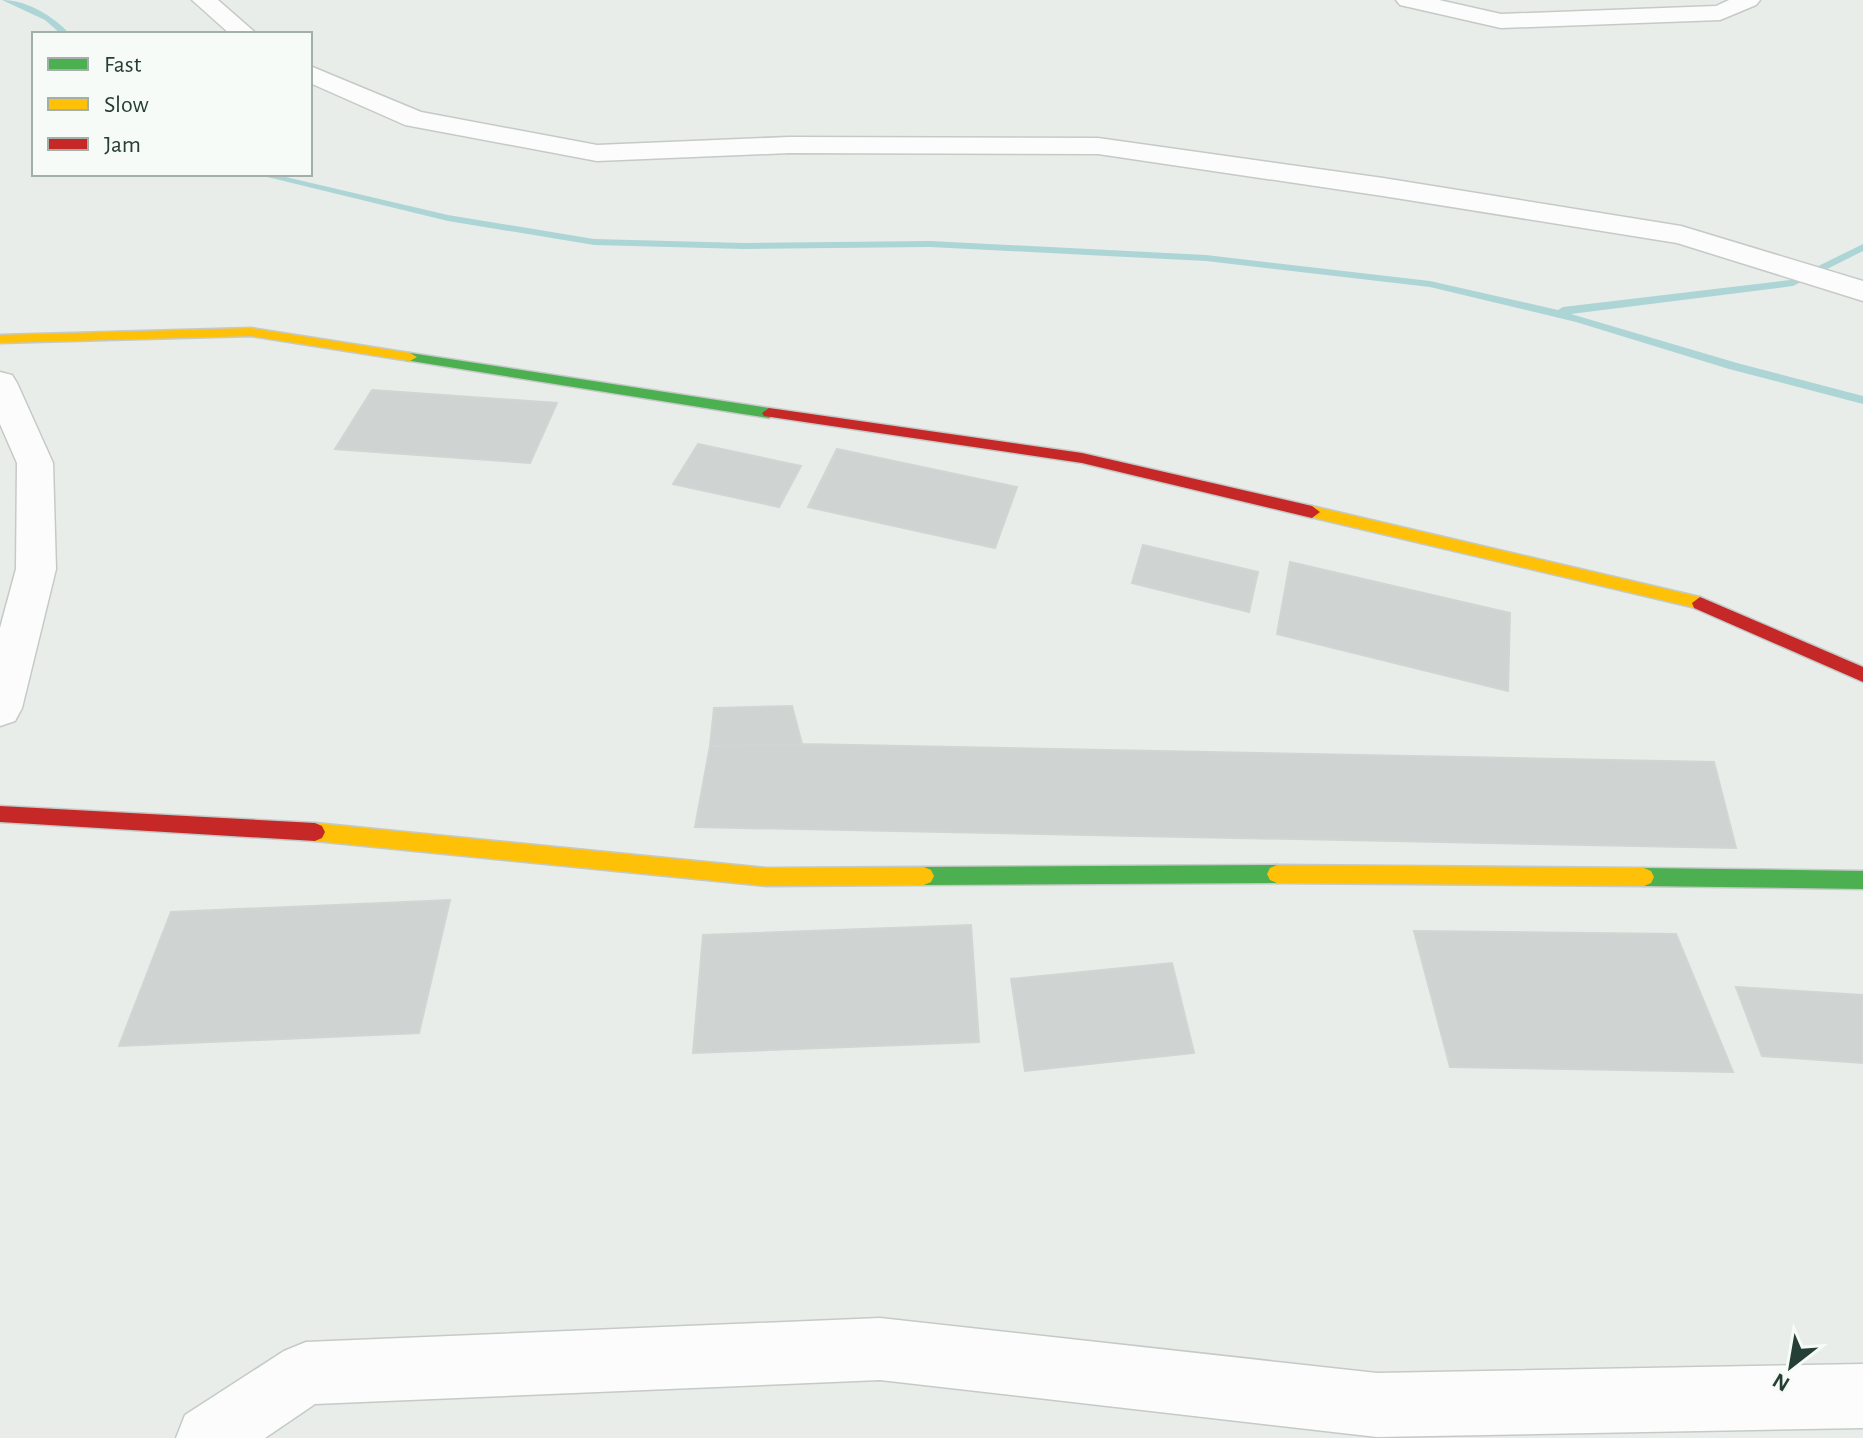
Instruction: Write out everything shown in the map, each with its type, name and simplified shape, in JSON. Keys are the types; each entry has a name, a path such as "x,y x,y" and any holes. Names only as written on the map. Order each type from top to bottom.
{"street":[{"path":"204,0 243,32"},
{"path":"1408,0 1501,21 1690,7 1720,13 1748,0"},
{"path":"1522,0 1544,19"},
{"path":"312,75 414,119 597,153 789,145 1098,146 1383,187 1681,235 1863,291"},
{"path":"0,339 251,332 713,405 1082,458 1712,606 1863,675"},
{"path":"0,383 35,463 36,569 0,708"},
{"path":"0,814 328,833 766,877 1390,873 1863,880"},
{"path":"208,1438 306,1373 880,1349 1377,1405 1863,1396"}],"building":[{"path":"372,390 557,403 530,463 335,449"},
{"path":"698,444 801,466 779,507 673,484"},
{"path":"837,449 1017,487 995,548 808,507"},
{"path":"1143,545 1258,572 1249,612 1132,583"},
{"path":"1290,562 1510,613 1508,691 1277,634"},
{"path":"792,706 802,744 710,746 714,708"},
{"path":"802,744 1714,762 1736,848 695,827 710,746"},
{"path":"450,900 419,1033 119,1046 171,912"},
{"path":"971,925 979,1042 693,1053 703,935"},
{"path":"1414,931 1676,934 1733,1072 1450,1067"},
{"path":"1172,963 1194,1053 1025,1071 1011,979"},
{"path":"1736,987 1863,995 1863,1063 1762,1056"}],"waterway":[{"path":"6,0 48,18 64,32"},
{"path":"269,176 448,218 594,242 744,246 930,244 1206,258 1430,284 1579,319 1733,366 1863,400"},
{"path":"1563,311 1793,283 1863,247"}],"traffic: fast":[{"path":"410,357 769,413"},
{"path":"924,876 1277,874"},
{"path":"1644,877 1863,880"}],"traffic: slow":[{"path":"0,339 251,332 410,357"},
{"path":"1312,512 1700,603"},
{"path":"315,832 766,877 924,876"},
{"path":"1277,874 1644,877"}],"traffic: jam":[{"path":"769,413 1082,458 1312,512"},
{"path":"1700,603 1863,675"},
{"path":"0,814 315,832"}]}
